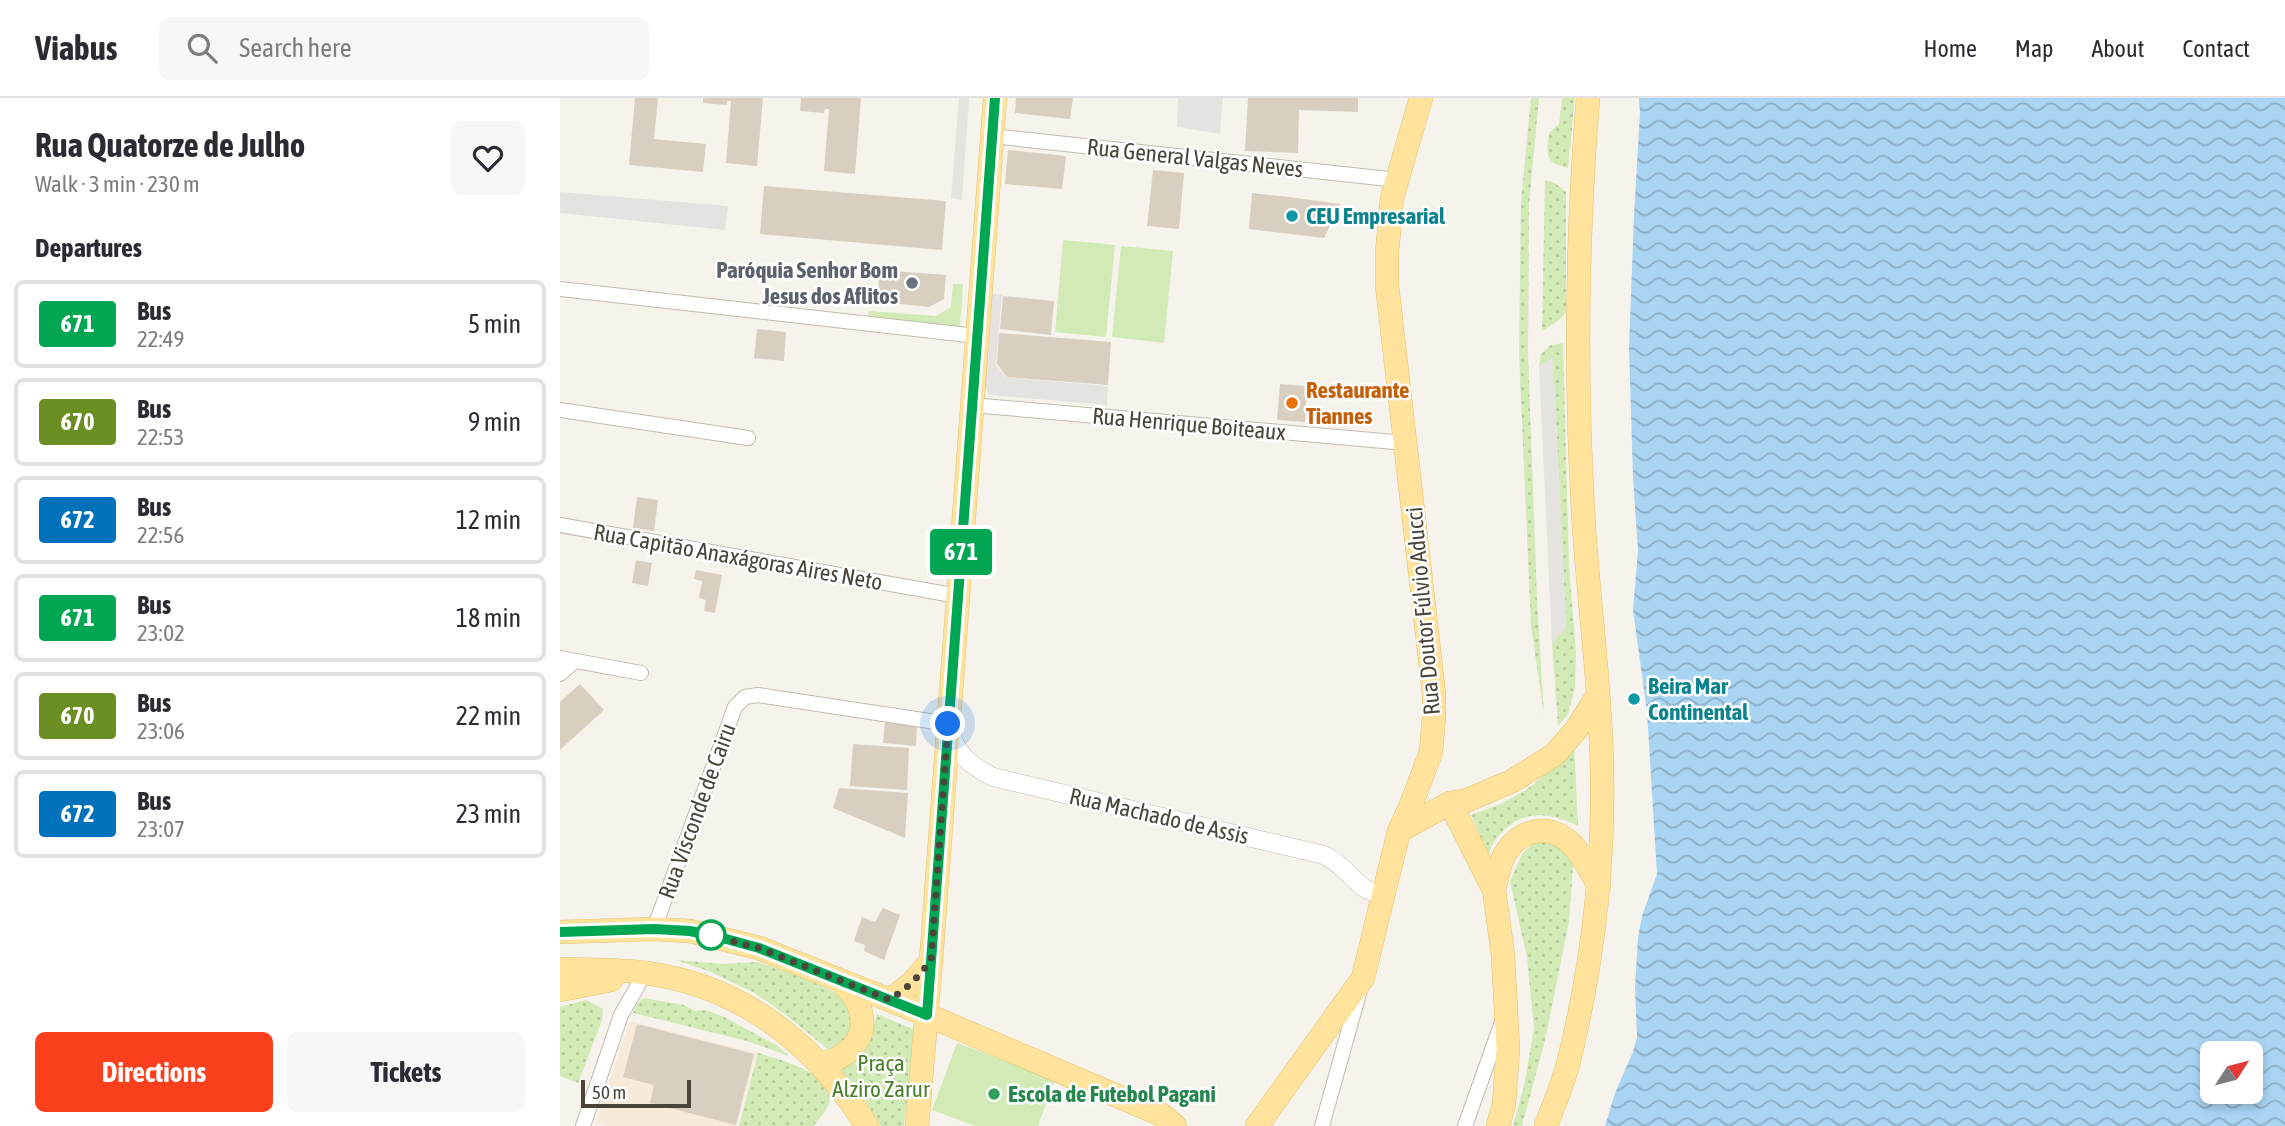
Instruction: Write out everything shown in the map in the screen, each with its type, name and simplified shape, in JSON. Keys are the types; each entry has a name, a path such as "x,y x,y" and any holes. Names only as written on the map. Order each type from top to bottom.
{"main road":[{"path":"908,1126 931,961 995,98"},
{"name":"Rua Doutor Fúlvio Aducci","path":"1256,1126 1363,978 1399,831 1430,752 1434,694 1387,285 1389,221 1421,98"},
{"path":"1546,1126 1570,1058 1596,923 1599,886 1602,782 1583,510 1577,319 1581,189 1588,98"},
{"path":"1399,831 1450,803 1468,800 1512,782 1554,755 1576,730 1598,695"},
{"path":"1450,803 1494,890 1503,955 1508,1049 1504,1104 1498,1126"},
{"path":"1494,890 1503,855 1517,839 1534,830 1561,835 1577,850 1599,886"},
{"path":"560,932 654,929 690,931 746,944 1068,1073 1162,1115 1175,1126"},
{"path":"890,1000 912,983 931,961"},
{"path":"560,969 646,973 694,984 749,1007 784,1032 834,1079 867,1126"},
{"path":"560,990 646,973"},
{"path":"819,1064 833,1062 846,1055 855,1045 861,1031 862,1017 858,1004 840,980"},
{"path":"917,1126 923,1013"}],"street":[{"name":"Rua General Valgas Neves","path":"992,136 1398,180"},
{"path":"560,289 977,336"},
{"name":"Rua Henrique Boiteaux","path":"972,405 1406,443"},
{"path":"560,410 748,438"},
{"name":"Rua Capitão Anaxágoras Aires Neto","path":"560,525 958,596"},
{"path":"560,674 567,659 641,673"},
{"name":"Rua Visconde de Cairu","path":"654,929 735,707 745,697 758,695 948,724"},
{"name":"Rua Machado de Assis","path":"948,724 959,753 976,768 993,777 1324,855 1364,889 1384,892"},
{"path":"583,1126 621,1015 646,973"},
{"path":"1322,1126 1363,978"},
{"path":"1465,1126 1507,1008"}],"shaded area":[{"path":"959,98 969,98 962,200 951,198"},
{"path":"1178,98 1223,98 1220,134 1177,127"},
{"path":"560,192 728,206 725,230 560,213"},
{"path":"990,293 1002,295 996,365 1006,377 1108,386 1107,405 989,395 983,383"},
{"path":"1553,358 1566,627 1552,643 1539,366"},
{"path":"630,1021 757,1053 736,1126 606,1126 596,1123"}],"green space":[{"path":"1531,98 1539,98 1529,204 1528,352 1544,715 1531,626 1519,353 1521,201"},
{"path":"1562,98 1575,98 1568,168 1551,161 1547,147 1549,133 1559,124"},
{"path":"1545,180 1555,183 1566,192 1566,313 1542,331"},
{"path":"1063,240 1115,245 1106,337 1055,332"},
{"path":"1121,246 1173,251 1164,343 1112,337"},
{"path":"953,284 963,284 960,328 868,321 869,311 936,316 951,307"},
{"path":"1563,343 1569,566 1576,652 1575,688 1568,714 1558,726 1552,643 1566,626 1553,358 1539,366 1541,354 1551,345"},
{"path":"1574,741 1578,826 1550,816 1523,818 1500,834 1489,855 1471,815 1500,804 1528,788 1544,775"},
{"path":"1541,836 1574,853 1569,921 1545,1040 1522,1126 1513,1126 1524,1086 1534,1029 1527,957 1510,882 1522,854"},
{"name":"Praça Alziro Zarur","path":"676,960 722,964 758,962 801,976 842,996 847,1002 854,1035 829,1050 755,993 711,972"},
{"path":"643,998 684,1005 695,1011 706,1010 778,1046 789,1056 747,1041 633,1013"},
{"path":"586,1000 603,1009 602,1020 578,1083 560,1076 560,1007"},
{"name":"Praça Alziro Zarur","path":"877,1014 915,1030 904,1126 881,1126 865,1100 835,1068 863,1053"},
{"name":"Escola de Futebol Pagani","path":"957,1043 1055,1079 1038,1126 975,1126 932,1110"},
{"name":"Praça Alziro Zarur","path":"758,1053 803,1069 824,1083 829,1092 829,1103 814,1126 739,1126"}],"water":[{"path":"1639,98 2285,98 2285,1126 1605,1126 1637,1037 1635,987 1638,938 1642,916 1657,874 1647,712 1633,610 1638,550 1629,348"}],"building":[{"path":"635,98 658,98 654,139 706,144 703,172 629,165"},
{"path":"703,98 763,98 757,166 726,163 731,101 727,101 727,105 703,103"},
{"path":"801,98 861,98 855,174 824,171 829,109 825,109 824,113 800,111"},
{"path":"1016,98 1073,98 1070,119 1015,113"},
{"path":"1248,98 1358,98 1358,112 1299,110 1298,153 1245,151"},
{"path":"1008,150 1066,156 1062,189 1005,184"},
{"path":"1153,170 1184,173 1179,229 1147,226"},
{"path":"764,186 946,201 942,250 760,234"},
{"name":"CEU Empresarial","path":"1252,193 1340,204 1324,238 1249,229"},
{"name":"Paróquia Senhor Bom Jesus dos Aflitos","path":"866,269 946,275 944,299 929,307 881,302 883,292 878,289 879,276 866,276"},
{"path":"1003,296 1054,301 1051,335 1000,329"},
{"path":"757,329 786,332 784,361 754,358"},
{"path":"999,333 1111,342 1108,385 1007,377 997,364"},
{"name":"Restaurante Tiannes","path":"1280,384 1307,386 1305,422 1277,420"},
{"path":"637,497 658,500 654,531 633,528"},
{"path":"636,560 652,563 648,586 632,583"},
{"path":"696,570 722,575 715,613 704,611 706,600 699,598 702,581 694,579"},
{"path":"580,684 604,710 560,750 560,702"},
{"path":"885,722 917,724 916,746 883,743"},
{"path":"853,744 909,748 907,790 850,786"},
{"path":"839,788 908,793 905,838 833,808"},
{"path":"883,908 900,915 884,960 864,951 865,945 854,941 862,917 875,922"},
{"path":"637,1024 754,1054 736,1125 650,1103 654,1085 623,1077"}],"bus line":[{"name":"671","path":"560,932 654,929 690,931 719,937 759,948 927,1015 995,98"}],"place":[{"name":"CEU Empresarial","path":"1292,216"},
{"name":"Paróquia Senhor Bom Jesus dos Aflitos","path":"912,283"},
{"name":"Restaurante Tiannes","path":"1292,403"},
{"name":"Beira Mar Continental","path":"1634,699"},
{"name":"Escola de Futebol Pagani","path":"994,1094"}],"route":[{"path":"711,935 704,934 759,948 890,1000 912,983 931,961 948,724"}]}
